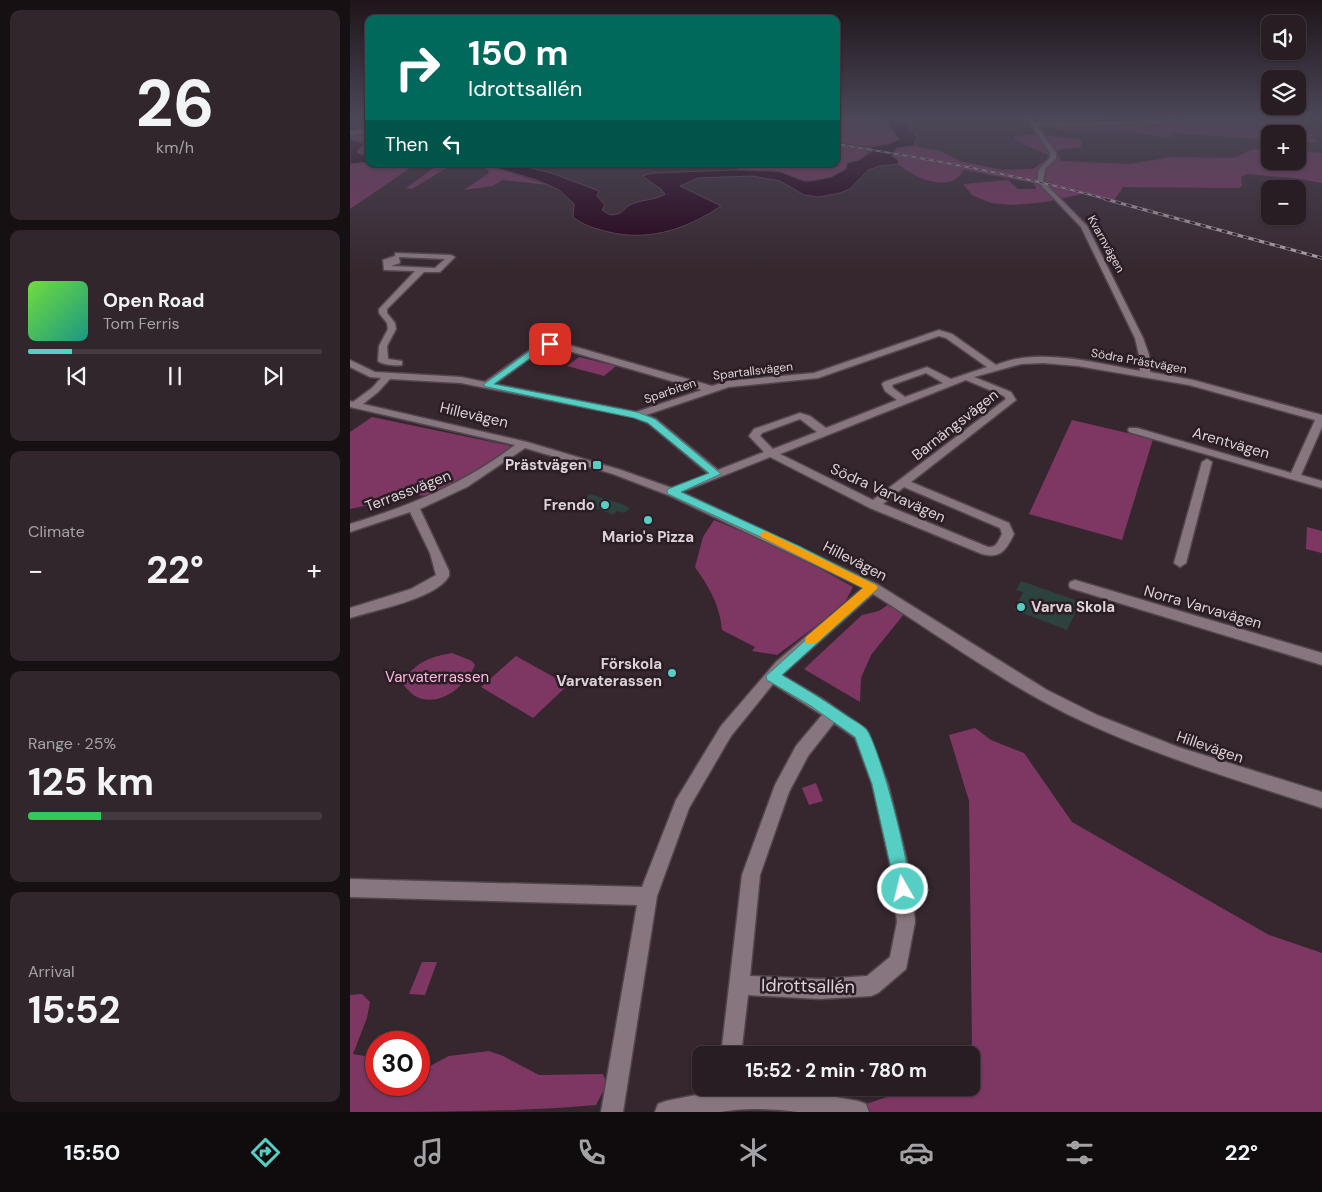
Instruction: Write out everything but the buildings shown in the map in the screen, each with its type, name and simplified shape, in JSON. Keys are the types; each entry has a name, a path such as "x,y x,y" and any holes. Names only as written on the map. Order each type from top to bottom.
{"street":[{"name":"Kvarnvägen","path":"1042,169 1040,181 1084,226 1139,338 1144,355 1145,374"},
{"path":"387,263 387,268 392,270 436,270 451,257 398,256"},
{"path":"399,363 383,361 383,346 392,329 391,323 383,313 384,309 421,270"},
{"name":"Spartallsvägen","path":"487,385 537,349 554,344 711,389 728,384 815,376 939,333 949,336 993,367"},
{"name":"Södra Prästvägen","path":"672,492 950,383 993,367 1014,362 1043,360 1085,364 1190,382 1233,392 1322,418"},
{"path":"350,363 368,374 387,377 451,378 637,415 652,421 716,474"},
{"path":"904,401 886,386 927,370 950,383"},
{"path":"353,405 375,390 387,377"},
{"name":"Barnängsvägen","path":"874,505 1011,400 1008,394 966,377"},
{"name":"Sparbiten","path":"637,415 711,389"},
{"name":"Hillevägen","path":"353,405 524,444 627,475 672,492 795,549 872,588 1042,694 1092,720 1175,753 1322,800"},
{"path":"771,453 754,437 754,433 800,416 806,418 824,432"},
{"path":"1295,477 1322,418"},
{"name":"Arentvägen","path":"1133,430 1322,485"},
{"name":"Terrassvägen","path":"350,528 414,508 442,496 476,478 524,444"},
{"name":"Södra Varvavägen","path":"771,453 874,505 986,551 997,552 1002,548 1008,534 1005,526 904,482"},
{"path":"1180,563 1207,462"},
{"path":"350,613 431,587 442,577 443,573 438,558 414,508"},
{"name":"Norra Varvavägen","path":"1076,585 1322,659"},
{"path":"612,1112 648,896 682,805 726,731 772,676 872,588"},
{"name":"Idrottsallén","path":"738,985 820,988 871,986 899,962 906,922 901,873 880,784 861,734 816,702 772,676"},
{"name":"Idrottsallén","path":"732,1046 751,875 781,790 802,751 832,714"},
{"path":"350,888 648,896"},
{"path":"666,1112 731,1099 782,1098 858,1112"}],"green space":[{"path":"350,169 409,169 350,209"},
{"path":"432,169 445,169 412,189 406,188"},
{"path":"487,169 498,169 548,185 503,180 492,186 464,190 489,173"},
{"path":"738,169 844,169 831,177 807,181 781,172"},
{"path":"905,169 1322,169 1322,183 1294,178 1247,174 1241,177 1242,186 1239,188 1123,187 1113,202 1082,194 1046,202 1013,205 991,203 972,195 963,184 1008,180 1018,189 1036,189 1034,183 964,170 950,182 941,183 923,179"},
{"path":"579,357 616,366 604,376 567,366"},
{"path":"372,417 511,446 491,464 469,477 428,496 413,495 350,509 350,432"},
{"path":"1072,420 1153,439 1122,540 1029,514"},
{"path":"714,520 786,550 853,587 843,606 777,655 752,651 755,647 722,630 719,612 713,597 695,567 703,537"},
{"path":"1307,527 1322,531 1322,553 1306,549"},
{"path":"889,604 904,614 871,655 861,678 860,702 804,669 862,615 879,611"},
{"name":"Varvaterrassen","path":"452,653 472,661 475,665 465,681 451,693 433,700 424,699 413,695 401,682 423,662"},
{"path":"516,656 568,685 533,718 481,687"},
{"path":"975,728 991,740 1024,753 1072,822 1269,935 1322,953 1322,1112 841,1112 890,1096 980,1096 980,1046 969,1046 972,1044 969,801 949,735"},
{"path":"816,783 823,801 809,805 802,788"},
{"path":"422,962 437,962 425,995 409,994"},
{"path":"362,994 370,1002 367,1018 353,1054 365,1056 365,1096 430,1096 430,1066 449,1056 489,1051 503,1056 539,1075 603,1074 607,1084 596,1105 443,1112 350,1112 350,995"}],"shaded area":[{"path":"500,169 535,169 599,191 597,196 605,205 602,210 615,215 634,203 665,194 642,176 653,173 733,170 773,171 781,172 804,181 812,181 831,177 846,169 871,169 850,189 819,197 804,195 780,181 752,176 698,178 680,186 721,206 707,215 678,228 648,235 633,235 617,234 586,225 573,217 574,204 559,190 537,180"}],"railway":[{"path":"978,169 1110,200"},
{"path":"1105,199 1322,258"}],"slow traffic":[{"path":"765,534 872,588 811,641"}],"place":[{"name":"Prästvägen","path":"597,465"},
{"name":"Frendo","path":"605,505"},
{"name":"Mario's Pizza","path":"648,520"},
{"name":"Varva Skola","path":"1021,607"},
{"name":"Förskola Varvaterassen","path":"672,673"}],"route":[{"path":"550,344 537,349 487,385 637,415 652,421 716,474 672,492 795,549 872,588 781,666 772,676 816,702 861,734 880,784 903,889"}]}
